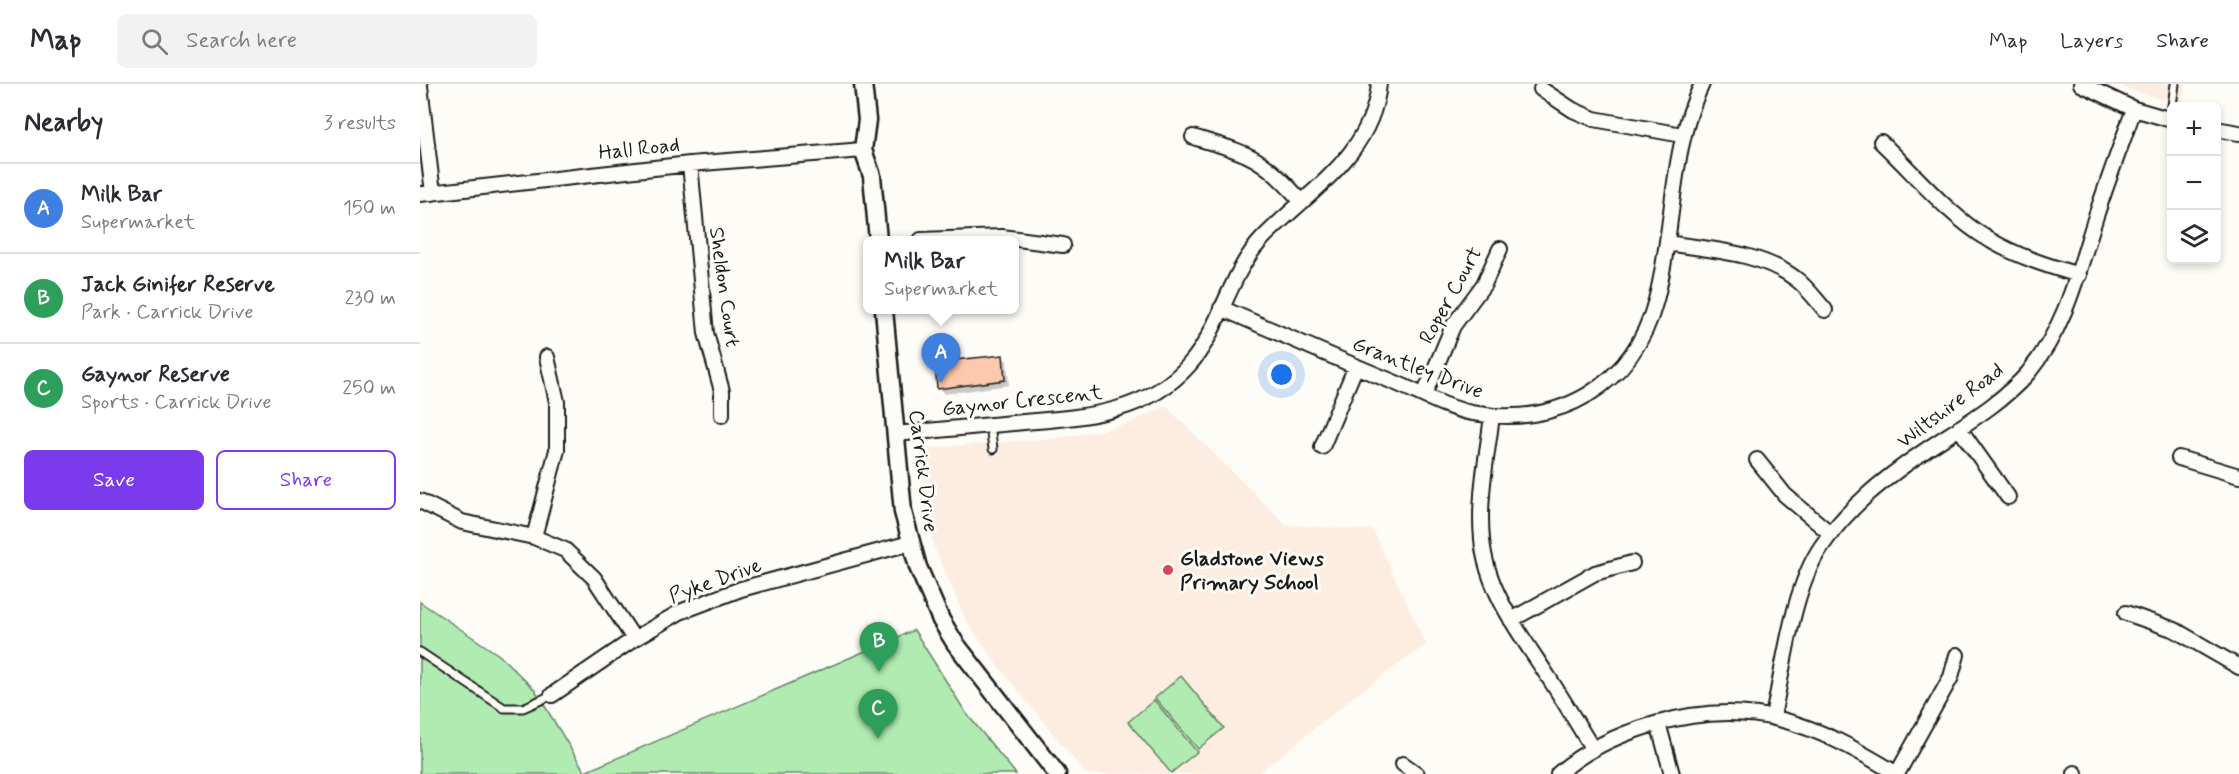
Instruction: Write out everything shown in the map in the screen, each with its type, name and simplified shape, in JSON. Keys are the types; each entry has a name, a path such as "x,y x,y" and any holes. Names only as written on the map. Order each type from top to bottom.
{"street":[{"path":"863,84 867,120 863,150 872,176 878,236"},
{"name":"Gaynor Crescent","path":"895,434 1092,416 1143,400 1172,382 1189,365 1205,343 1249,255 1342,164 1358,143 1375,109 1379,84"},
{"name":"Grantley Drive","path":"1221,308 1469,412 1517,417 1550,412 1572,404 1603,384 1621,366 1646,331 1656,299 1667,243 1682,135 1689,110 1702,84"},
{"path":"2081,84 2134,110 2167,119"},
{"path":"420,86 427,193"},
{"path":"1541,89 1573,110 1594,119 1682,135"},
{"name":"Wiltshire Road","path":"1773,716 1798,600 1820,549 1831,534 1848,512 1885,478 1959,428 2026,375 2059,326 2079,275 2096,217 2134,110"},
{"path":"2221,130 2239,133"},
{"path":"1193,137 1259,159 1276,172 1302,202"},
{"path":"1881,142 1945,203 1987,238 2020,256 2079,275"},
{"name":"Hall Road","path":"427,193 690,164 863,150"},
{"name":"Sheldon Court","path":"690,164 706,333 722,391 722,415"},
{"path":"1019,239 1063,245"},
{"path":"1667,243 1745,256 1769,264 1797,279 1825,310"},
{"name":"Roper Court","path":"1424,395 1453,326 1484,284 1500,249"},
{"name":"Carrick Drive","path":"884,314 903,512 910,543 933,603 955,643 1057,774"},
{"path":"534,537 557,450 557,402 547,357"},
{"path":"1322,447 1356,366"},
{"path":"1492,416 1481,519 1482,542 1497,593 1511,620 1592,748"},
{"path":"1959,428 2008,497"},
{"path":"2179,458 2239,476"},
{"path":"1757,460 1785,495 1831,534"},
{"path":"420,501 462,522 534,537 565,550 580,562 634,639"},
{"name":"Pyke Drive","path":"552,695 634,639 680,612 741,589 910,543"},
{"path":"1511,620 1594,573 1632,563"},
{"path":"2126,613 2175,630 2239,667"},
{"path":"1558,774 1592,748 1630,731 1686,715 1727,711 1773,716 1846,743 1897,774 1951,677 1957,655"},
{"path":"1658,723 1672,774"},
{"path":"1403,764 1417,774"}],"lane":[{"path":"2173,102 2175,84"},
{"path":"990,425 993,449"},
{"path":"420,652 504,708 523,708 552,695"}],"shaded area":[{"path":"2125,84 2186,84 2182,102 2171,102 2123,88"},
{"name":"Gladstone Views Primary School","path":"1166,406 1286,525 1373,530 1426,645 1356,695 1258,774 1086,774 998,666 967,622 934,547 920,459 928,448 1056,438 1104,430 1132,422"}],"green space":[{"path":"420,602 499,655 535,690 585,772 914,630 966,713 1016,774 420,774"},
{"path":"1181,676 1224,728 1198,749 1155,698"},
{"path":"1154,700 1197,752 1171,773 1128,722"}],"building":[{"path":"1003,355 1005,380 937,389 935,362"}],"place":[{"name":"Milk Bar","path":"941,383"},
{"name":"Gladstone Views Primary School","path":"1168,570"},
{"name":"Jack Ginifer Reserve","path":"879,672"},
{"name":"Gaynor Reserve","path":"878,739"}]}
